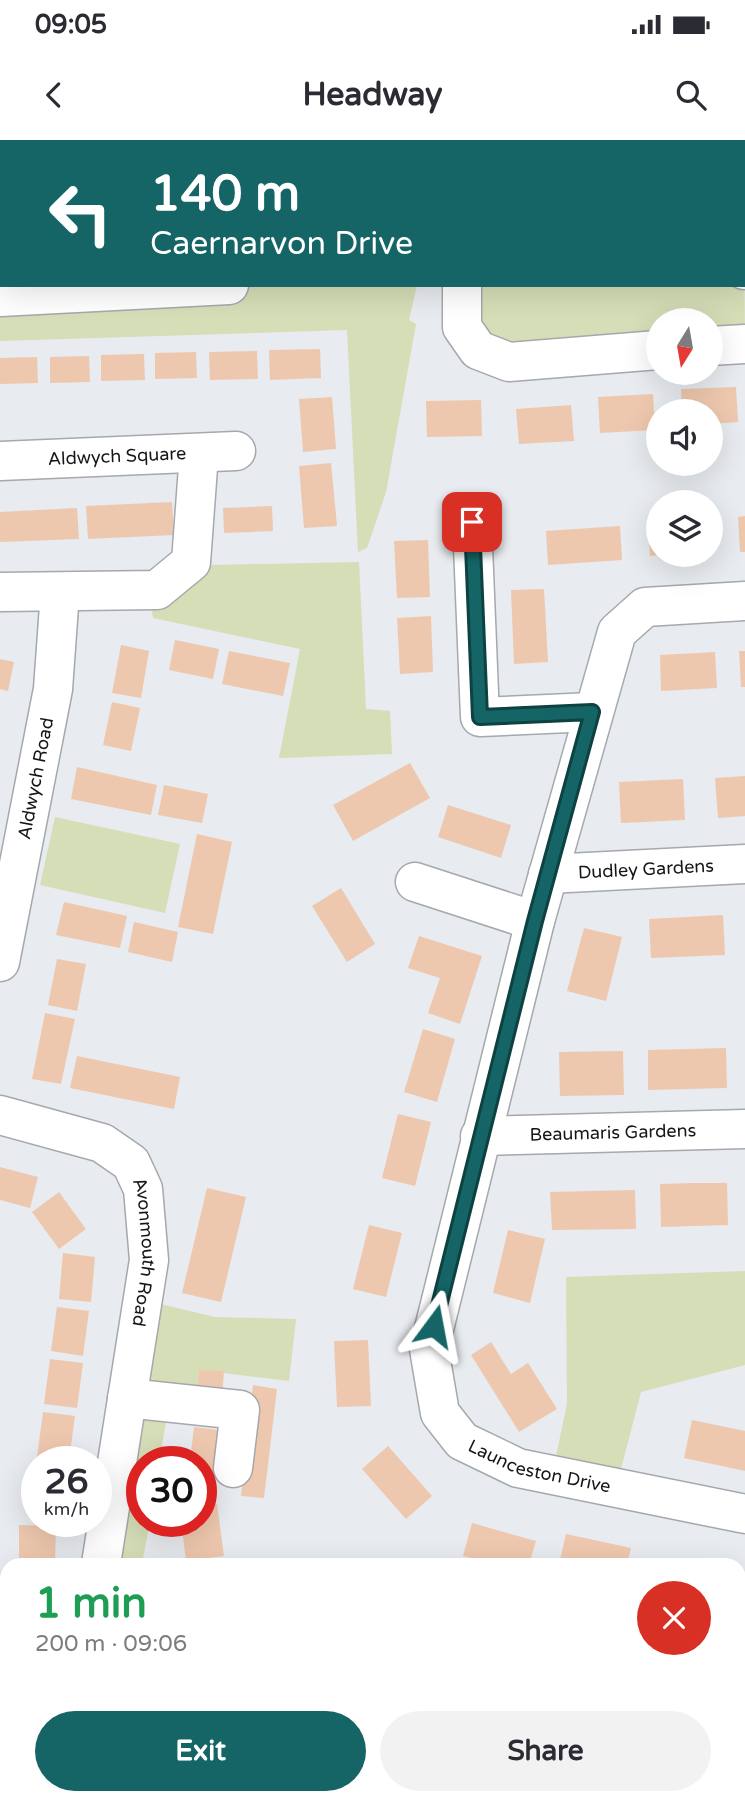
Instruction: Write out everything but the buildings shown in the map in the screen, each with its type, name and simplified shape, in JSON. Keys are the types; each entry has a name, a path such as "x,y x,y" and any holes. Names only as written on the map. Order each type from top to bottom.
{"street":[{"path":"0,297 191,287"},
{"path":"462,287 462,327 478,350 509,362 646,351"},
{"path":"723,345 745,344"},
{"name":"Aldwych Square","path":"0,461 236,451"},
{"path":"0,592 157,590 191,562 199,454"},
{"path":"472,522 480,717 592,712"},
{"name":"Aldwych Road","path":"0,962 5,911 53,689 60,592"},
{"name":"Launceston Drive","path":"745,601 645,607 617,632 592,712 535,921 429,1349 440,1413 463,1441 518,1468 745,1514"},
{"name":"Dudley Gardens","path":"548,874 745,864"},
{"path":"415,882 535,921"},
{"name":"Avonmouth Road","path":"0,1115 102,1143 131,1163 143,1189 149,1260 102,1558"},
{"name":"Beaumaris Gardens","path":"480,1136 745,1129"},
{"path":"127,1398 240,1410 233,1468"}],"green space":[{"path":"0,287 417,287 409,320 416,324 386,492 367,548 358,552 347,330 0,341"},
{"path":"462,287 745,287 745,344 723,345 723,308 646,308 646,350 478,350"},
{"path":"191,562 212,565 359,562 366,709 390,711 392,754 279,758 300,649 153,618 149,590"},
{"path":"55,817 180,844 165,913 40,885"},
{"path":"745,1271 745,1365 641,1392 616,1488 552,1475 567,1404 566,1277"},
{"path":"156,1303 215,1317 296,1319 289,1381 199,1370 197,1397 141,1391"},
{"path":"135,1415 167,1417 162,1446 130,1446"},
{"path":"126,1476 126,1537 147,1537 143,1558 114,1558"}],"route":[{"path":"434,1326 458,1221 535,921 592,712 480,717 472,522"}]}
